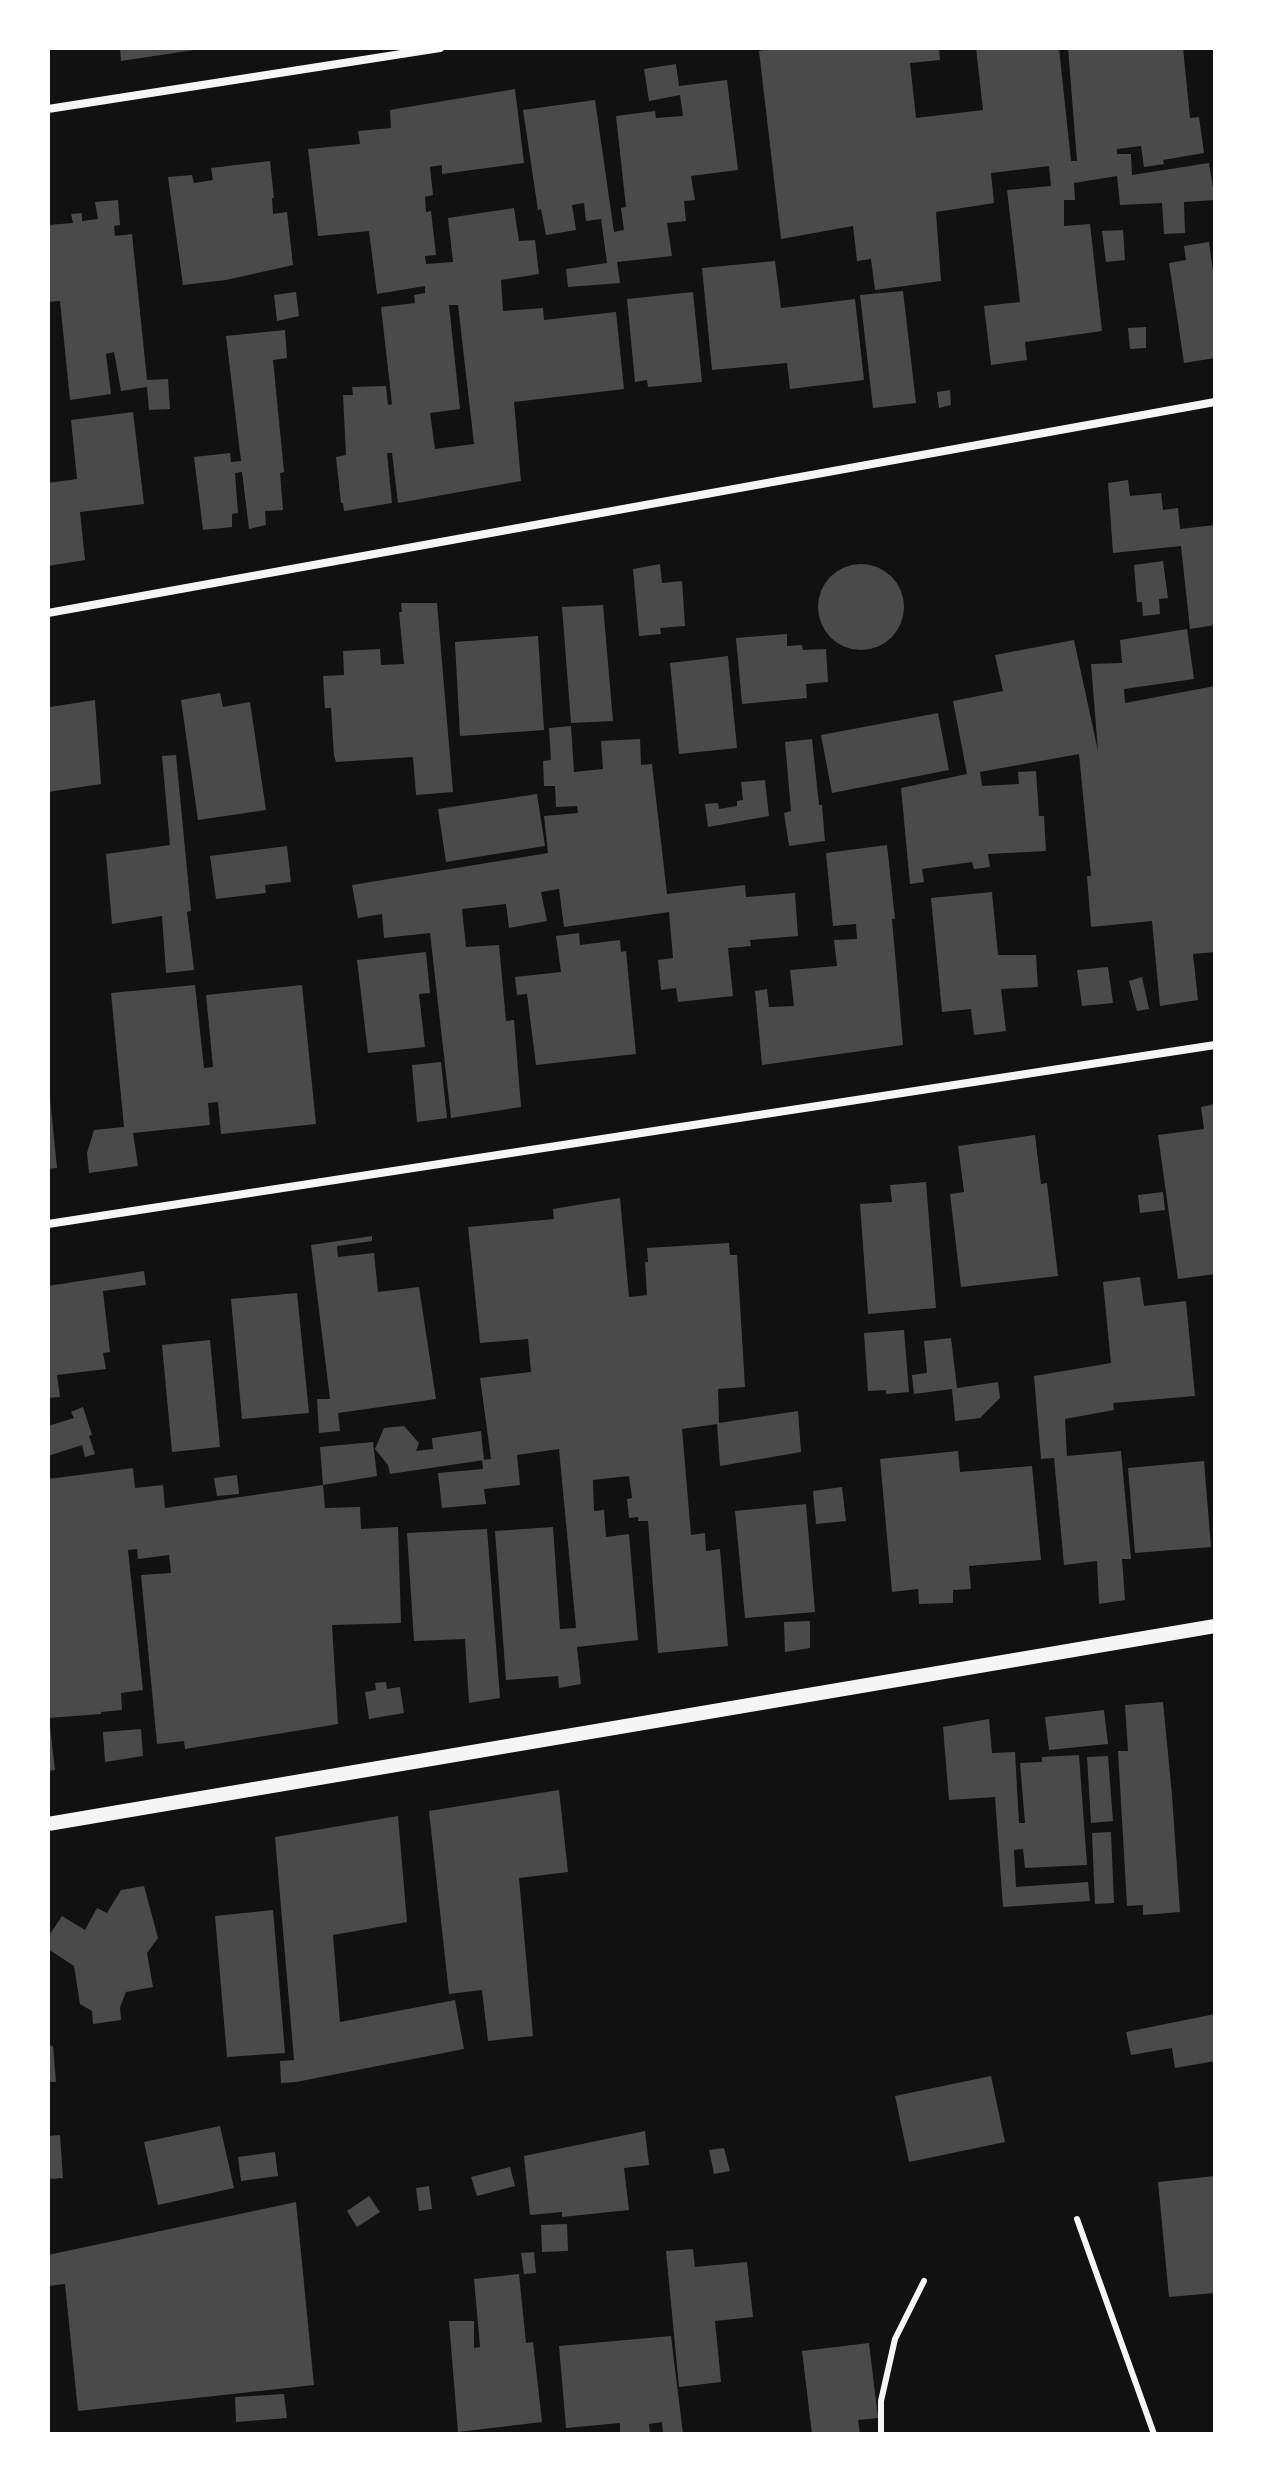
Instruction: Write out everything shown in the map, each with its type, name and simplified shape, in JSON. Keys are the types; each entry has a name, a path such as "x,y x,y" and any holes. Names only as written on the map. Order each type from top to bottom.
{"street":[{"path":"48,109 440,48"},
{"path":"48,613 1215,402"},
{"path":"48,1224 1215,1045"},
{"path":"48,1824 1215,1626"}],"lane":[{"path":"1077,2219 1154,2434"},
{"path":"881,2434 881,2401 895,2339 924,2281"}],"building":[{"path":"120,48 194,48 194,50 121,61"},
{"path":"775,48 939,48 940,60 910,63 916,118 983,110 976,48 1059,48 1071,161 1077,161 1068,48 1183,48 1190,118 1199,117 1204,153 1163,160 1164,164 1144,167 1141,146 1117,149 1117,154 1131,154 1132,175 1209,163 1215,200 1184,202 1185,233 1164,234 1162,203 1120,205 1117,176 1074,183 1075,200 1064,200 1064,226 1090,224 1102,331 1025,342 1027,360 991,365 984,306 1020,302 1007,190 1051,186 1049,166 991,173 994,203 936,212 941,281 875,290 871,259 857,261 853,226 781,239 759,51"},
{"path":"676,64 679,86 727,80 738,170 691,176 695,200 684,201 686,221 667,223 672,256 617,262 620,283 568,287 566,269 607,263 601,219 586,221 584,203 572,205 576,230 546,235 541,209 538,210 523,110 595,100 614,232 624,230 621,208 626,207 616,116 655,111 656,118 683,116 680,95 649,101 644,69"},
{"path":"515,89 524,163 442,174 442,165 430,167 433,195 425,197 426,212 431,211 436,255 425,256 426,264 453,262 448,218 514,208 519,241 535,240 539,274 501,280 503,311 543,308 544,320 616,312 624,389 514,402 521,481 398,503 392,453 387,453 392,503 344,511 336,457 346,455 343,395 353,395 352,387 386,386 388,405 392,404 381,307 415,303 414,295 425,293 425,286 377,294 369,231 318,236 308,149 360,144 358,131 391,128 390,110","holes":["449,305 458,305 474,444 435,449 430,413 460,409"]},
{"path":"270,161 273,214 287,212 293,265 226,280 183,285 168,177 192,175 194,183 213,180 211,168"},
{"path":"118,200 120,225 114,226 115,236 132,234 147,380 168,379 170,409 149,410 147,387 121,391 114,352 106,354 111,394 70,400 60,301 48,302 48,225 73,223 71,214 82,213 82,221 98,219 95,202"},
{"path":"1123,230 1125,260 1106,262 1102,231"},
{"path":"1209,242 1215,286 1215,358 1184,363 1169,263 1186,260 1184,246"},
{"path":"775,261 781,308 855,299 864,380 790,389 787,363 712,370 702,268"},
{"path":"903,291 916,403 873,408 860,295"},
{"path":"296,292 299,316 277,321 274,295"},
{"path":"693,292 702,382 648,387 647,380 635,382 627,299"},
{"path":"1146,327 1146,348 1130,349 1128,328"},
{"path":"285,330 287,358 273,360 284,472 280,473 283,510 265,511 266,525 249,529 242,472 235,473 238,513 232,514 232,527 203,530 194,457 230,453 231,462 241,461 226,336"},
{"path":"950,390 951,405 939,408 937,392"},
{"path":"133,412 144,504 80,512 85,560 48,566 48,483 77,479 71,420"},
{"path":"1128,480 1130,496 1161,493 1163,510 1178,508 1180,529 1215,525 1215,625 1190,629 1181,546 1113,553 1108,483"},
{"path":"1163,561 1168,598 1159,599 1160,614 1143,616 1142,602 1137,602 1134,565"},
{"path":"660,564 662,583 682,581 685,626 660,628 661,634 639,636 633,569"},
{"path":"861,564 877,568 891,577 900,591 904,607 900,623 891,637 877,646 861,650 845,646 831,637 822,623 818,607 822,591 831,577 845,568"},
{"path":"401,603 437,603 453,792 416,795 413,757 336,762 334,756 331,708 325,708 323,676 344,675 343,651 380,649 381,665 404,664 399,612 402,612"},
{"path":"603,605 613,721 571,723 562,607"},
{"path":"1187,629 1194,679 1124,689 1125,703 1215,686 1215,952 1193,954 1198,1000 1160,1006 1152,921 1091,927 1087,876 1091,876 1079,754 980,772 982,786 1019,784 1018,772 1036,771 1039,816 1044,816 1046,851 988,854 990,867 974,869 972,862 922,869 924,882 910,884 901,788 967,774 953,701 1003,691 995,655 1074,640 1098,751 1091,664 1122,663 1120,640"},
{"path":"787,634 787,646 802,645 803,650 826,649 828,682 806,684 807,698 742,704 736,638"},
{"path":"538,636 544,730 460,736 455,642"},
{"path":"728,656 737,748 679,754 670,663"},
{"path":"220,693 223,707 250,702 266,810 198,820 181,700"},
{"path":"95,700 101,784 48,792 50,707"},
{"path":"938,713 949,770 832,793 821,735"},
{"path":"571,726 574,772 603,769 601,741 640,739 641,765 652,764 667,894 745,885 746,897 795,893 798,936 750,940 751,946 728,948 733,996 678,1002 676,988 661,990 658,960 673,958 669,912 564,927 559,889 541,892 547,921 509,928 506,904 462,909 466,947 499,945 506,1021 514,1020 521,1107 451,1118 430,933 384,938 382,914 358,918 352,885 548,853 544,816 578,813 577,806 556,807 555,786 544,786 543,761 551,760 549,728"},
{"path":"812,739 825,841 789,846 784,813 791,811 785,742"},
{"path":"176,755 194,970 166,973 162,916 112,924 106,854 170,845 162,756"},
{"path":"765,780 769,816 708,827 705,804 718,803 719,809 737,806 737,801 743,800 741,782"},
{"path":"537,794 545,846 446,862 438,809"},
{"path":"887,845 903,1045 762,1065 755,991 767,989 769,1007 794,1006 790,970 837,966 834,940 857,939 856,924 833,926 826,853"},
{"path":"287,846 291,882 265,885 266,893 216,899 210,856"},
{"path":"992,892 998,955 1036,955 1038,987 1001,989 1006,1031 974,1035 971,1009 942,1012 931,898"},
{"path":"579,933 580,945 620,940 621,952 626,951 636,1054 536,1065 527,994 517,995 515,977 561,972 556,936"},
{"path":"426,952 430,993 419,994 425,1047 368,1053 357,960"},
{"path":"1108,967 1113,1003 1082,1006 1077,970"},
{"path":"1142,977 1149,1009 1137,1011 1129,981"},
{"path":"195,985 204,1068 213,1067 206,995 302,985 316,1124 221,1134 218,1102 208,1103 210,1125 133,1133 138,1166 89,1173 87,1153 94,1130 124,1127 111,993"},
{"path":"441,1062 447,1118 417,1122 412,1065"},
{"path":"48,1098 57,1168 48,1169"},
{"path":"1215,1104 1215,1274 1178,1279 1158,1135 1204,1129 1201,1107"},
{"path":"1035,1135 1041,1184 1047,1183 1058,1276 961,1287 950,1194 964,1192 958,1146"},
{"path":"926,1182 936,1308 868,1314 860,1204 892,1202 890,1185"},
{"path":"1163,1192 1165,1210 1140,1213 1138,1195"},
{"path":"620,1198 629,1297 647,1295 647,1248 729,1243 730,1255 737,1255 745,1387 718,1389 719,1423 798,1411 801,1452 720,1466 717,1424 682,1429 691,1535 705,1533 706,1551 720,1549 728,1646 658,1653 648,1521 629,1518 627,1499 632,1498 629,1476 593,1480 594,1511 604,1510 606,1537 629,1534 638,1640 577,1647 581,1684 559,1688 558,1676 506,1680 495,1531 553,1527 560,1629 576,1628 559,1449 517,1455 520,1485 484,1489 486,1504 442,1508 438,1473 483,1469 482,1460 491,1459 480,1378 531,1372 528,1339 480,1343 468,1227 554,1219 553,1209"},
{"path":"372,1236 372,1241 337,1246 338,1257 374,1253 378,1292 419,1287 436,1399 338,1413 340,1431 319,1433 317,1399 330,1399 311,1245"},
{"path":"144,1271 146,1285 103,1291 110,1352 103,1353 106,1369 57,1375 60,1397 48,1398 48,1286"},
{"path":"1140,1277 1144,1306 1186,1301 1195,1396 1113,1403 1114,1410 1065,1419 1067,1456 1121,1451 1131,1559 1122,1559 1125,1600 1099,1604 1097,1561 1064,1565 1054,1458 1041,1459 1034,1376 1111,1363 1103,1282"},
{"path":"297,1293 309,1413 242,1419 231,1299"},
{"path":"904,1330 909,1392 886,1394 886,1390 868,1391 864,1333"},
{"path":"951,1338 957,1388 998,1382 1000,1398 980,1418 955,1421 952,1389 914,1394 912,1375 927,1373 924,1341"},
{"path":"210,1340 220,1447 172,1452 162,1345"},
{"path":"83,1407 95,1454 85,1457 82,1445 48,1456 48,1426 74,1418 71,1412"},
{"path":"404,1426 419,1443 416,1451 433,1449 432,1438 481,1431 484,1460 390,1474 388,1465 375,1449 384,1428"},
{"path":"373,1442 377,1476 323,1485 320,1447"},
{"path":"958,1451 960,1472 1032,1466 1041,1560 969,1566 971,1589 953,1590 953,1603 919,1604 918,1589 892,1592 880,1459"},
{"path":"1204,1461 1211,1547 1135,1553 1128,1468"},
{"path":"133,1468 135,1488 163,1485 165,1508 323,1485 325,1508 360,1507 361,1529 398,1527 401,1623 332,1625 338,1724 185,1749 184,1741 157,1744 141,1575 171,1573 169,1555 138,1559 137,1549 128,1550 143,1690 121,1693 122,1710 48,1718 48,1479"},
{"path":"237,1475 239,1494 217,1496 214,1478"},
{"path":"842,1487 846,1521 816,1524 813,1491"},
{"path":"806,1504 815,1612 745,1618 735,1511"},
{"path":"487,1529 500,1698 469,1703 465,1639 414,1641 407,1533"},
{"path":"810,1621 810,1648 785,1652 784,1622"},
{"path":"386,1682 387,1689 400,1687 404,1713 369,1719 365,1692 376,1690 375,1683"},
{"path":"1163,1702 1180,1912 1143,1915 1143,1905 1127,1906 1118,1751 1128,1751 1125,1705"},
{"path":"1104,1710 1108,1744 1049,1750 1045,1717"},
{"path":"989,1719 992,1753 1015,1752 1019,1823 1025,1823 1020,1763 1042,1762 1042,1757 1079,1755 1087,1865 1025,1868 1023,1849 1014,1850 1016,1887 1088,1882 1090,1901 1003,1907 995,1797 949,1800 943,1727"},
{"path":"48,1726 55,1770 48,1771"},
{"path":"141,1729 143,1756 105,1762 103,1732"},
{"path":"1108,1756 1113,1821 1091,1823 1087,1757"},
{"path":"559,1790 568,1872 519,1878 533,2036 488,2041 482,1990 449,1994 429,1811"},
{"path":"398,1816 407,1922 333,1935 340,2022 455,2000 464,2049 281,2083 280,2061 294,2060 275,1837"},
{"path":"1111,1832 1114,1903 1095,1904 1092,1833"},
{"path":"144,1886 158,1938 147,1953 153,1987 126,1992 120,2007 121,2020 93,2024 92,2011 80,2004 74,1966 48,1949 48,1937 62,1916 85,1930 97,1908 107,1913 121,1890"},
{"path":"273,1910 285,2053 227,2057 215,1916"},
{"path":"1215,2014 1215,2061 1175,2068 1172,2048 1131,2055 1126,2032"},
{"path":"48,2046 53,2046 56,2082 48,2082"},
{"path":"991,2076 1005,2142 909,2162 895,2096"},
{"path":"220,2126 234,2188 158,2205 144,2142"},
{"path":"645,2131 649,2165 624,2168 629,2210 562,2217 562,2212 530,2215 524,2156"},
{"path":"60,2135 63,2178 48,2179 48,2136"},
{"path":"724,2148 730,2171 714,2174 709,2150"},
{"path":"275,2152 278,2176 241,2181 238,2157"},
{"path":"510,2167 515,2186 477,2196 471,2177"},
{"path":"1215,2176 1215,2293 1169,2297 1158,2182"},
{"path":"429,2186 432,2209 419,2211 416,2188"},
{"path":"369,2196 380,2212 357,2227 347,2211"},
{"path":"296,2202 314,2385 78,2411 65,2284 48,2286 48,2255"},
{"path":"567,2224 568,2251 542,2252 541,2225"},
{"path":"693,2249 695,2267 747,2262 753,2317 715,2321 721,2382 679,2387 666,2251"},
{"path":"534,2252 536,2273 524,2274 521,2253"},
{"path":"519,2274 526,2343 533,2342 542,2422 458,2432 449,2321 474,2321 474,2348 480,2347 474,2279"},
{"path":"671,2336 683,2434 663,2434 662,2422 649,2424 650,2434 620,2434 620,2423 566,2428 559,2346"},
{"path":"869,2343 878,2418 858,2420 860,2434 812,2434 802,2351"},
{"path":"284,2394 287,2418 236,2422 235,2397"}]}
